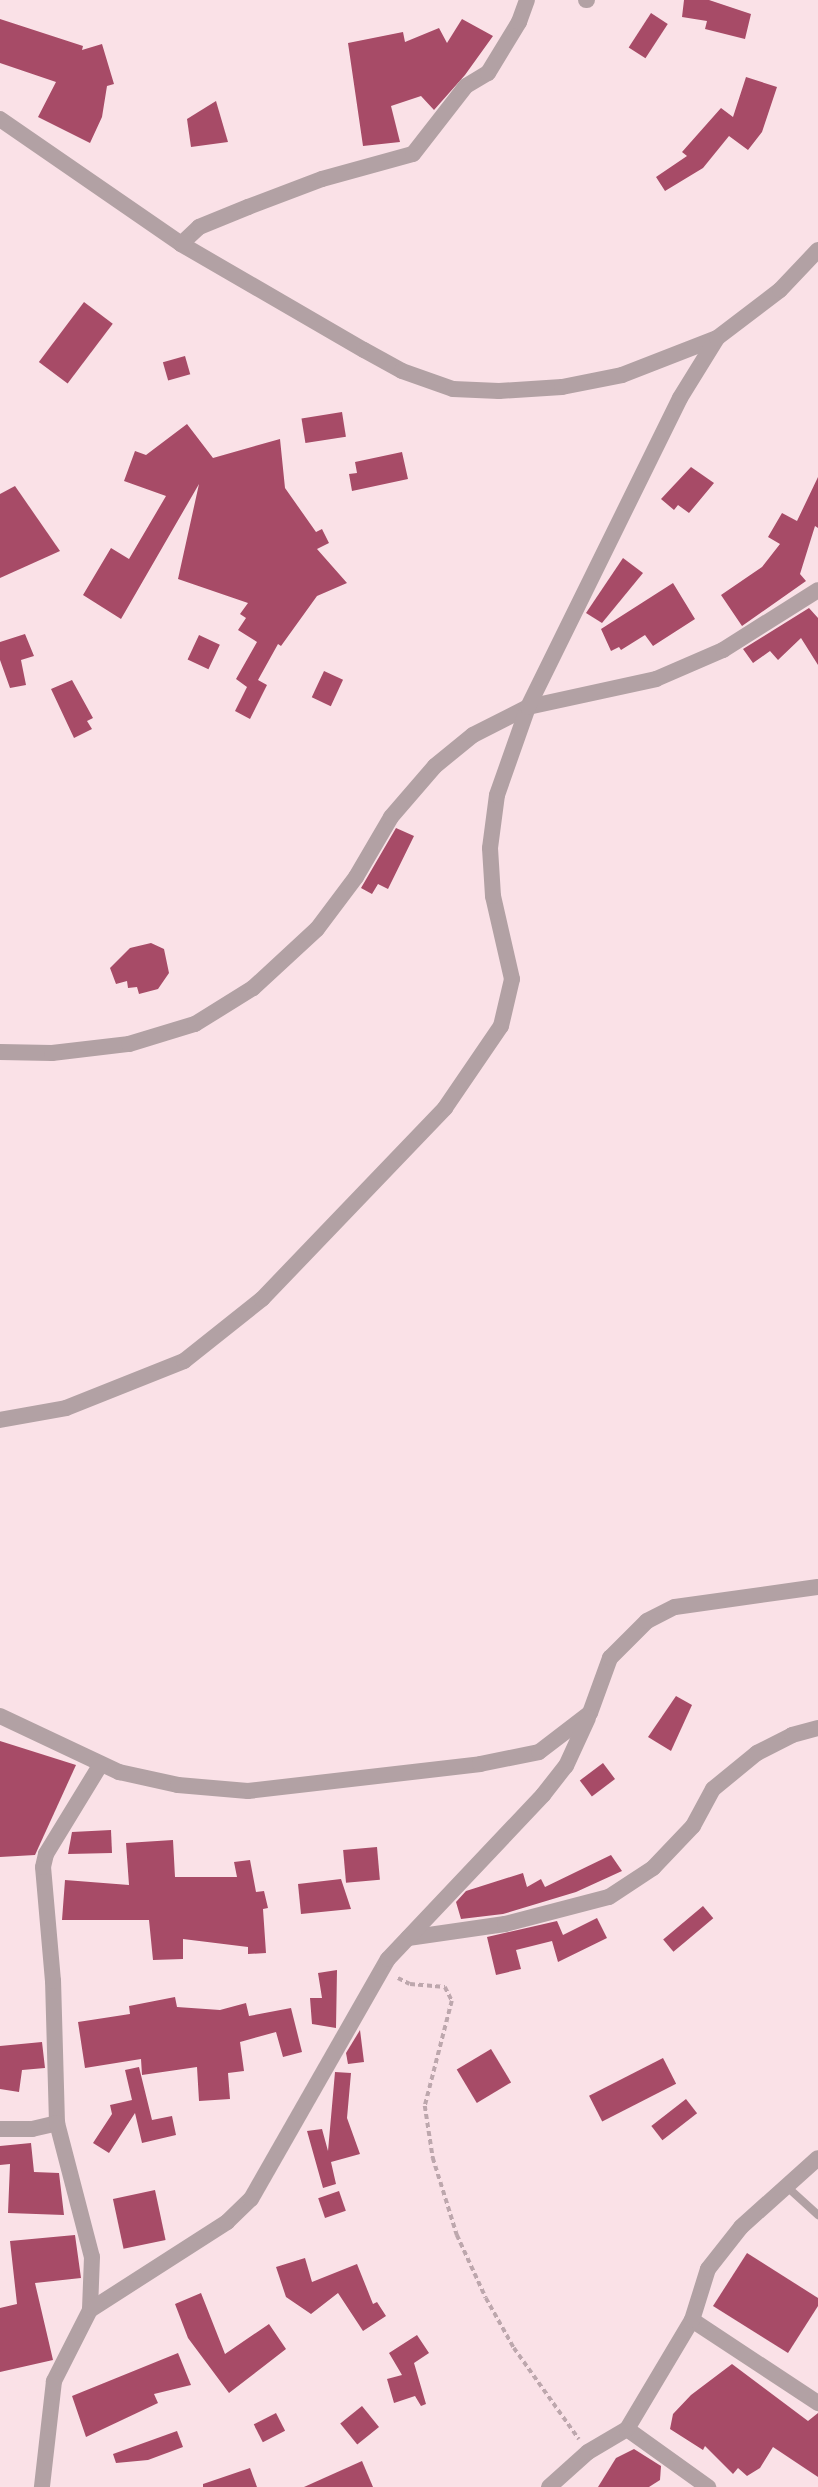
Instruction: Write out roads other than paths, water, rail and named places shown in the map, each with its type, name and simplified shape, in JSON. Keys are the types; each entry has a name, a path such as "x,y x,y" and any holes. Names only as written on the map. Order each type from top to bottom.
{"street":[{"path":"181,244 199,227 248,207 322,179 413,154 466,86 488,73 519,22 527,0"},
{"path":"0,119 181,244 393,366 453,389 562,387 622,375 717,338 780,290 818,250"},
{"path":"0,1420 66,1408 184,1362 262,1299 445,1108 501,1026 512,979 493,896 490,848 497,795 528,707 680,398 717,338"},
{"path":"0,1052 52,1053 129,1044 195,1024 253,988 317,929 356,877 391,817 435,766 473,735 528,707 656,678 723,650 818,590"},
{"path":"90,2310 227,2222 251,2199 388,1959 566,1766 590,1713 610,1658 647,1621 675,1607 818,1587"},
{"path":"0,1716 119,1772 189,1786 248,1791 480,1764 539,1752 590,1713"},
{"path":"408,1938 505,1924 609,1897 653,1868 694,1826 713,1789 757,1754 792,1735 818,1728"},
{"path":"42,2487 54,2381 90,2310 92,2257 57,2123 53,1981 43,1867 46,1854 102,1763"},
{"path":"0,2129 32,2129 57,2123"},
{"path":"549,2487 588,2452 627,2428 692,2320 708,2269 741,2227 818,2158"},
{"path":"692,2320 818,2403"},
{"path":"627,2428 708,2487"}],"lane":[{"path":"785,2185 818,2215"}]}
